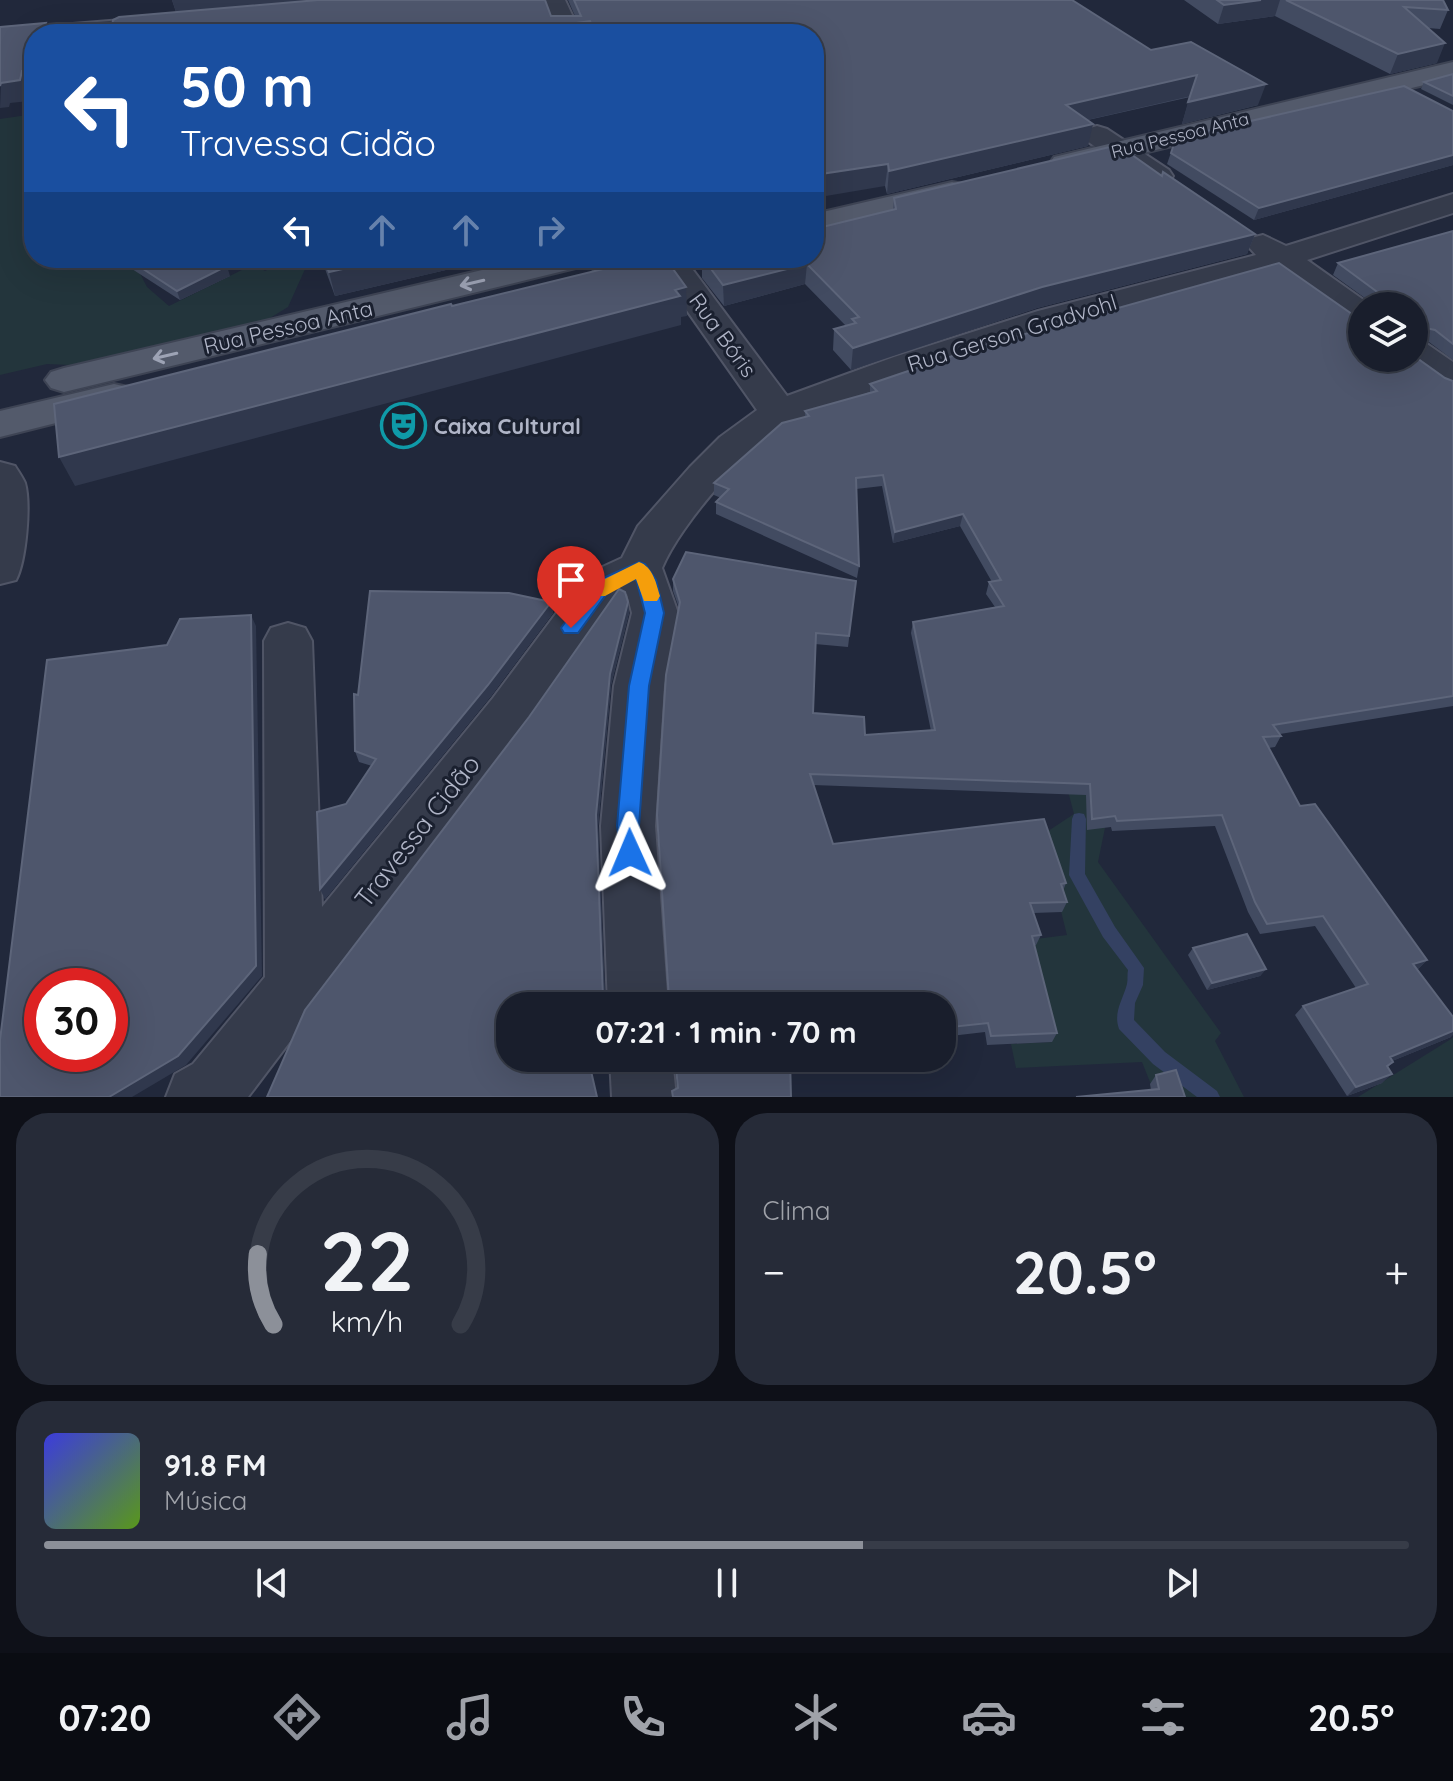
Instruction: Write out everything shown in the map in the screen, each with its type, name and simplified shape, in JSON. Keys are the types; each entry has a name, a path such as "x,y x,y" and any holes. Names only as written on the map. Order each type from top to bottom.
{"main road":[{"name":"Rua Pessoa Anta","path":"1045,157 1453,51"},
{"name":"Rua Pessoa Anta","path":"1108,142 1453,70"},
{"path":"824,199 970,175 824,221"},
{"name":"Rua Pessoa Anta","path":"0,396 534,268"},
{"name":"Rua Pessoa Anta","path":"0,424 634,268"}],"street":[{"path":"553,0 564,24"},
{"path":"165,24 188,22"},
{"path":"1108,142 1180,190"},
{"name":"Rua Gerson Gradvohl","path":"639,569 653,537 705,477 734,446 779,413 907,365 1051,319 1282,257 1453,203"},
{"path":"1244,232 1348,305"},
{"name":"Rua Bóris","path":"677,268 779,413"},
{"path":"1428,362 1453,379"},
{"path":"0,476 4,483 4,544 0,568"},
{"path":"637,992 628,826 639,686 655,613 646,580 639,569"},
{"name":"Travessa Cidão","path":"198,1097 216,1087 511,712 601,587 639,569"},
{"path":"288,641 295,986"},
{"path":"642,1072 644,1097"}],"shaded area":[{"path":"24,115 24,268 137,268 147,287 169,306 246,268 265,271 271,268 306,268 288,307 265,321 70,365 47,364 0,375 0,119"},
{"path":"1063,772 1091,773 1106,823 1098,862 1221,1033 1215,1041 1244,1097 1156,1097 1142,1062 1016,1068 1011,1044 1052,1042 989,945 1067,935 1042,835 1074,814"},
{"path":"1453,1037 1453,1097 1358,1097 1451,1039"}],"building":[{"path":"318,0 545,0 551,16 581,16 574,0 1072,0 1151,50 1191,42 1266,84 1188,102 1197,75 1066,105 1093,124 889,171 888,164 824,174 824,24 591,24 590,21 568,24 112,24 119,17"},
{"path":"1217,0 1261,0 1224,5"},
{"path":"1286,0 1443,0 1448,10 1404,7 1445,43 1398,54"},
{"path":"24,25 24,71 20,80 1,83 0,86 0,27"},
{"path":"1453,74 1453,96 1424,82"},
{"path":"1404,86 1453,111 1453,155 1259,208 1171,153 1176,138"},
{"path":"1118,145 1255,234 1042,287 853,348 834,329 856,323 852,319 859,317 811,268 824,268 824,227 896,209 894,198"},
{"path":"1453,231 1453,344 1435,330 1428,328 1428,292 1377,292 1338,263"},
{"path":"1279,263 1348,311 1348,372 1428,372 1428,366 1453,381 1453,696 1273,725 1281,736 1263,737 1300,806 1315,804 1427,960 1413,964 1453,1017 1453,1031 1390,1057 1393,1062 1387,1066 1392,1074 1356,1087 1303,1006 1368,984 1323,916 1267,924 1255,902 1222,815 1117,821 1115,816 1092,819 1090,784 810,774 833,844 1044,819 1066,883 1061,884 1067,902 1030,903 1041,935 1032,936 1057,1033 991,1036 988,1023 956,1026 956,992 669,992 657,815 666,675 680,602 673,579 686,552 856,581 849,636 816,633 813,713 864,717 865,735 935,730 913,622 1004,606 989,582 1001,580 963,514 895,532 883,475 856,478 859,566 716,502 729,489 714,483 782,423 809,416 805,411 877,391 870,384 982,346"},
{"path":"142,268 223,268 177,291"},
{"path":"607,268 672,268 686,287 675,290 680,296 59,457 54,404"},
{"path":"710,268 791,268 723,285"},
{"path":"619,589 625,592 628,602 610,674 596,815 603,992 496,992 496,1072 591,1072 597,1097 267,1097 305,1010 529,717"},
{"path":"370,591 509,593 551,602 488,685 320,889 317,812 346,804 376,759 355,751 354,694 358,695"},
{"path":"251,615 256,966 178,1056 109,1097 0,1097 0,1040 47,660 167,645 180,619"},
{"path":"1247,934 1266,969 1212,983 1193,948"},
{"path":"1176,1070 1185,1097 1076,1097 1159,1089 1156,1075"},
{"path":"676,1072 790,1072 791,1097 673,1097 672,1091 678,1088"}],"waterway":[{"path":"1079,819 1077,875 1109,932 1136,968 1125,1023 1159,1058 1211,1097"}],"slow traffic":[{"path":"598,591 639,569 650,596"}],"place":[{"name":"Caixa Cultural","path":"403,426"}],"route":[{"path":"571,628 601,587 639,569 646,580 655,613 639,686 628,826 630,853"}]}
